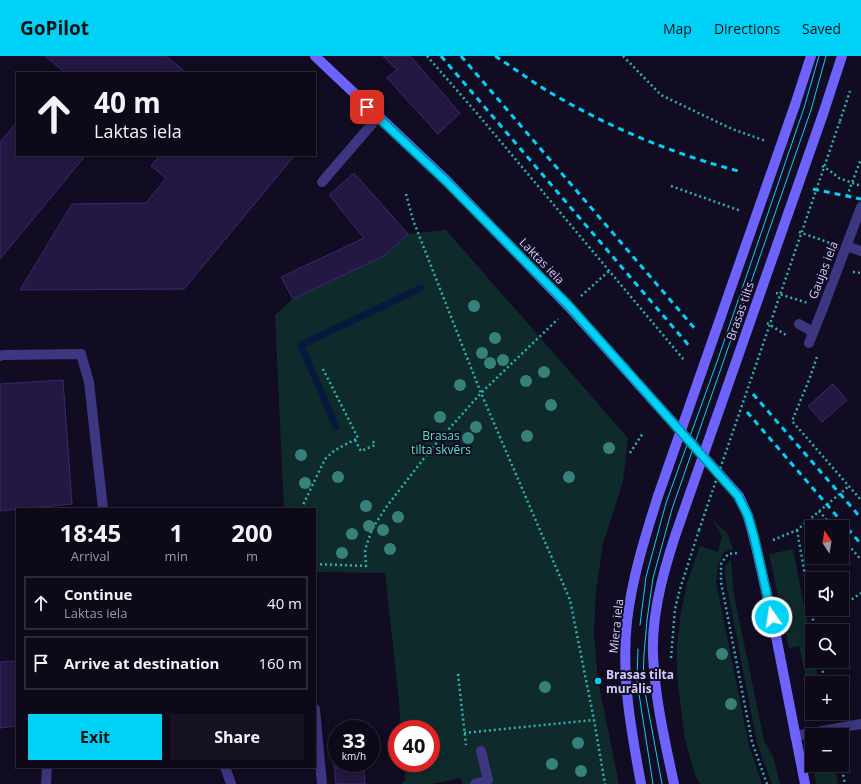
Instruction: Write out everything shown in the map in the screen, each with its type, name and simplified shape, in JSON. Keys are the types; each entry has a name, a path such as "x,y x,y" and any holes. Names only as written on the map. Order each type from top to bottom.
{"street":[{"name":"Laktas iela","path":"315,56 446,181 570,307 738,496 748,516 756,546 775,631 805,784"},
{"name":"Brasas tilts","path":"658,496 811,56"},
{"name":"Brasas tilts","path":"674,784 656,692 653,654 655,616 660,590 672,543 842,56"},
{"path":"322,182 378,117"},
{"name":"Gaujas iela","path":"808,343 823,308 861,207"},
{"path":"846,246 861,251"},
{"path":"799,324 813,332"},
{"path":"0,356 81,354 89,382 103,508"},
{"name":"Miera iela","path":"641,784 632,734 626,686 625,660 627,621 641,549 658,496"},
{"path":"316,720 322,784"},
{"path":"795,736 861,724"},
{"path":"475,784 488,780 481,751"},
{"path":"46,784 48,768"},
{"path":"225,768 231,784"}],"path":[{"path":"426,56 480,117 684,360"},
{"path":"623,56 661,95 732,129 761,139"},
{"path":"671,661 675,609 680,589 840,121"},
{"path":"847,196 861,159"},
{"path":"406,194 413,220 481,393 570,600 605,784"},
{"path":"316,564 366,566 365,550 372,529 387,506 432,448 481,393 609,271"},
{"path":"819,353 792,421 861,500"},
{"path":"303,508 303,505 326,459 335,450 358,438 323,369"},
{"path":"630,453 643,433"},
{"path":"355,440 361,451 375,445 373,441"},
{"path":"808,520 849,486"},
{"path":"819,510 827,520"},
{"path":"773,540 797,530 805,523"},
{"path":"797,530 805,574"},
{"path":"849,545 861,560"},
{"path":"737,553 728,554 721,564 721,582 752,742 767,784"},
{"path":"849,600 861,593"},
{"path":"458,674 467,751 481,751"},
{"path":"464,733 594,720"},
{"path":"842,772 845,784"}],"green space":[{"name":"Brasas tilta skvērs","path":"446,230 628,438 623,481 603,544 596,590 594,633 598,681 619,784 462,784 461,778 432,784 401,784 405,780 405,772 440,772 440,720 400,720 385,573 316,572 316,508 284,508 275,315 293,299 384,256 408,234"},
{"path":"713,520 727,533 733,549 724,552 718,565 716,582 749,745 762,784 700,784 695,775 685,739 677,678 677,646 681,612 687,583 700,546 718,552 722,536"},
{"path":"793,549 808,624 805,624 805,668 816,668 818,676 805,676 799,646 789,648 769,554"},
{"path":"731,559 734,595 764,740 774,759 780,784 772,784 757,743 726,582 725,566"},
{"path":"814,772 835,772 838,784 816,784"}],"building":[{"path":"45,56 166,56 186,72 65,72"},
{"path":"383,56 410,56 460,113 438,134 387,78 397,70"},
{"path":"16,123 16,156 85,156 0,259 0,142"},
{"path":"159,156 294,156 184,289 20,290 72,204 146,203 166,178 151,166"},
{"path":"354,173 408,234 384,256 293,299 281,277 364,238 329,195"},
{"path":"63,380 72,504 16,508 16,509 0,511 0,384"},
{"path":"833,384 847,400 822,422 808,406"},
{"path":"16,661 16,726 0,728 0,662"},
{"path":"335,772 364,772 365,784 336,784"}],"waterway":[{"path":"336,427 301,345 421,288"}],"tram line":[{"path":"640,625 646,577 666,503 718,359 804,108 819,56"},
{"path":"662,784 643,681 647,620 653,578 672,509 811,110 826,56"},
{"path":"638,649 637,681 653,784"}],"railway":[{"path":"441,56 691,348"},
{"path":"461,56 696,330"},
{"path":"495,56 551,93 596,118 668,149 742,172"},
{"path":"813,189 861,199"},
{"path":"753,394 861,518"},
{"path":"747,412 861,544"}],"place":[{"name":"Brasas tilta murālis","path":"598,681"}],"route":[{"path":"367,107 446,181 570,307 738,496 748,516 754,537 772,617"}]}
